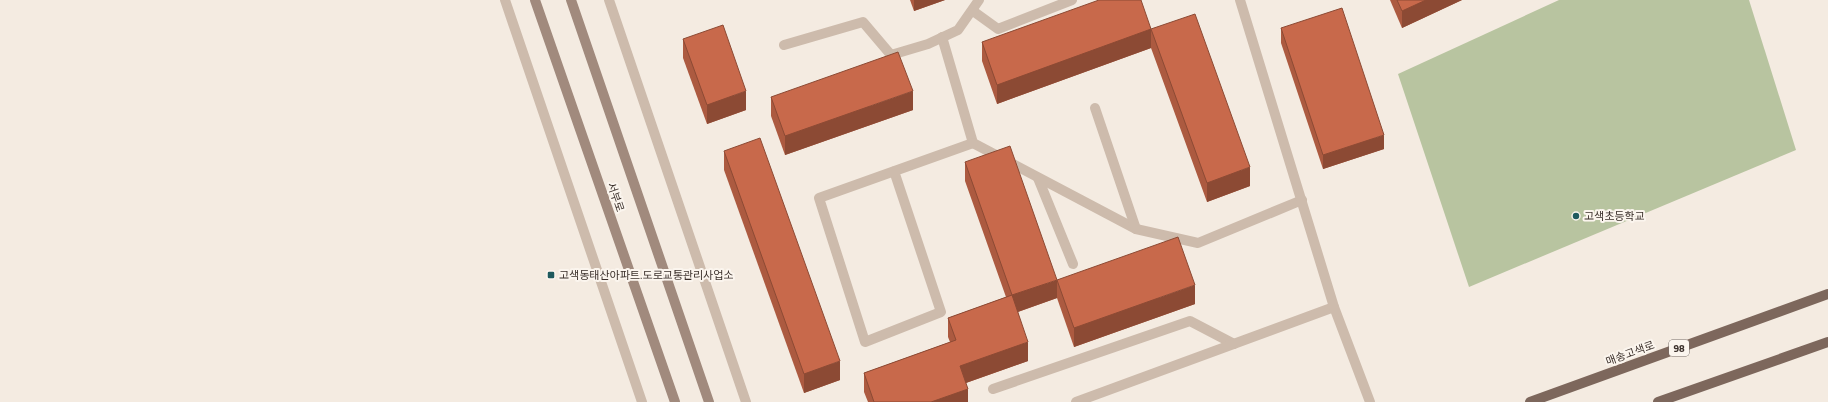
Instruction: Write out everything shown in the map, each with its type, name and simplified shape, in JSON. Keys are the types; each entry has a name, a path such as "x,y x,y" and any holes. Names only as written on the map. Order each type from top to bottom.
{"main road":[{"name":"서부로","path":"535,0 675,402"},
{"path":"570,0 708,402"},
{"name":"매송고색로","path":"1530,402 1828,294"},
{"path":"1658,402 1828,342"}],"street":[{"path":"505,0 642,402"},
{"path":"609,0 746,402"},
{"path":"784,45 863,22 891,55 928,44 958,30 979,0"},
{"path":"973,10 998,29 1072,0"},
{"path":"1240,0 1334,307 1370,402"},
{"path":"942,37 973,143 1136,229 1198,243 1302,200"},
{"path":"1095,108 1136,229"},
{"path":"894,171 941,312 865,342 819,198 894,171 973,143"},
{"path":"1038,178 1073,264"},
{"path":"1076,402 1334,307"},
{"path":"993,389 1190,321 1234,344"}],"green space":[{"path":"1559,0 1749,0 1796,150 1469,287 1398,74"}],"building":[{"path":"1099,0 1141,0 1151,29 997,85 982,42"},
{"path":"1397,0 1426,0 1402,11"},
{"path":"1342,8 1384,135 1323,155 1281,28"},
{"path":"1195,14 1250,167 1207,183 1151,29"},
{"path":"723,25 746,91 707,105 683,39"},
{"path":"898,52 913,91 785,136 771,97"},
{"path":"760,138 840,361 804,374 724,151"},
{"path":"1010,146 1057,280 1012,295 965,162"},
{"path":"1178,237 1195,285 1074,328 1057,280"},
{"path":"1012,295 1028,342 960,366 968,389 931,402 874,402 864,373 956,340 948,318"}],"place":[{"name":"고색초등학교","path":"1576,216"},
{"name":"고색동태산아파트.도로교통관리사업소","path":"551,275"}]}
